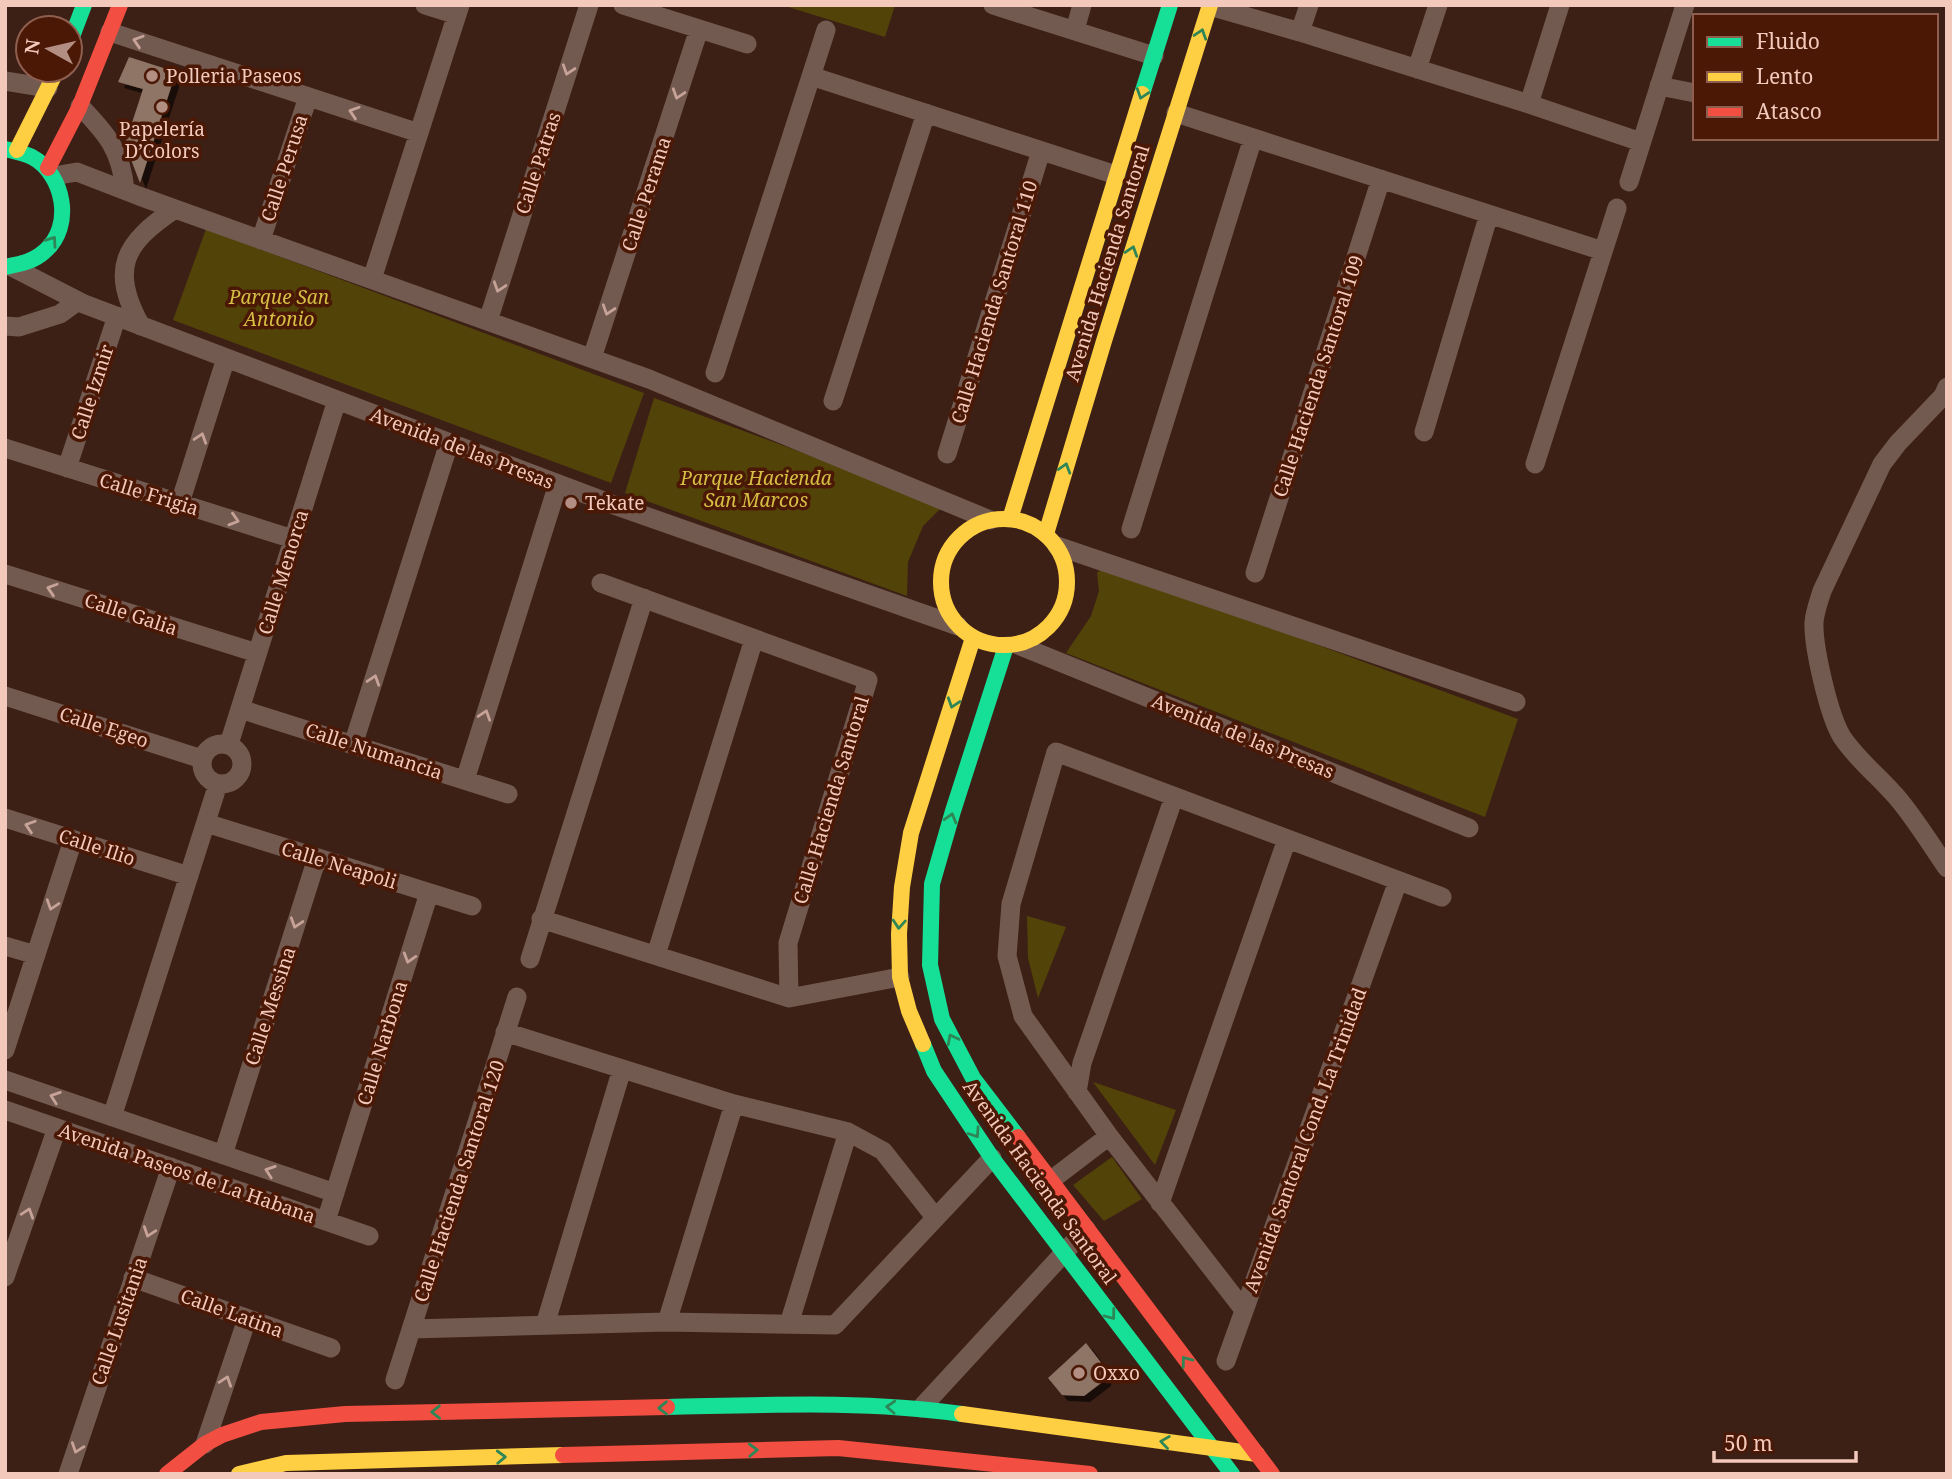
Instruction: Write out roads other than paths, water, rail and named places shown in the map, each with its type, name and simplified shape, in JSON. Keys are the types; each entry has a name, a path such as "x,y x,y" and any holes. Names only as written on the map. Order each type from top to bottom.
{"street":[{"path":"51,172 120,5"},
{"path":"372,279 459,10 425,5"},
{"name":"Calle Patras","path":"488,321 589,5"},
{"path":"623,5 747,44"},
{"path":"993,5 1154,56"},
{"path":"1074,30 1082,5"},
{"name":"Avenida Hacienda Santoral","path":"1051,540 1116,175 1170,5"},
{"path":"1300,32 1309,5"},
{"path":"1417,69 1438,5"},
{"path":"1529,104 1560,5"},
{"path":"1629,182 1685,5"},
{"path":"1210,6 1529,104 1641,142"},
{"name":"Avenida Hacienda Santoral","path":"1000,519 1091,318 1176,113 1210,6"},
{"name":"Calle Perama","path":"592,358 699,29"},
{"path":"715,373 826,30"},
{"path":"110,32 419,134"},
{"path":"811,76 1116,175"},
{"path":"5,81 48,88"},
{"path":"9,267 36,258 46,250 60,230 63,202 51,172 39,160 11,150 50,84"},
{"path":"1659,86 1693,93"},
{"name":"Calle Perusa","path":"261,240 308,97"},
{"path":"80,106 106,134 123,168 125,190"},
{"path":"1176,113 1603,251"},
{"path":"833,401 926,114"},
{"path":"1131,529 1253,138"},
{"name":"Calle Hacienda Santoral 110","path":"947,454 1041,151"},
{"path":"51,172 76,172 649,379 1000,519 1023,521 1035,526 1051,540 1066,569 1067,594 1058,617 1040,635 1012,645 989,644 966,632 946,608 941,586 944,564 954,544 970,529 1000,519"},
{"name":"Calle Hacienda Santoral 109","path":"1255,573 1381,179"},
{"path":"1535,464 1617,208"},
{"path":"141,326 129,304 125,279 127,256 136,240 152,224 175,209"},
{"path":"1424,432 1489,214"},
{"name":"Avenida de las Presas","path":"9,267 78,301 141,326 558,484 966,632"},
{"path":"5,326 19,327 60,314 78,301"},
{"name":"Calle Izmir","path":"66,468 117,316"},
{"path":"180,503 226,358"},
{"path":"1947,387 1882,464 1822,591 1814,622 1829,708 1841,735 1856,755 1903,804 1947,868"},
{"name":"Calle Menorca","path":"229,744 337,400"},
{"path":"353,745 449,443"},
{"name":"Calle Frigia","path":"5,448 293,539"},
{"path":"465,780 558,484"},
{"path":"1051,540 1516,702"},
{"name":"Calle Galia","path":"5,574 257,653"},
{"name":"Calle Hacienda Santoral","path":"601,583 868,680 788,943 789,998"},
{"path":"530,959 644,598"},
{"name":"Avenida Hacienda Santoral","path":"966,632 911,833 902,887 898,934 900,977 909,1011 934,1072 992,1158 1231,1474"},
{"path":"656,955 754,639"},
{"name":"Avenida Hacienda Santoral","path":"1012,645 953,811 932,884 930,965 942,1018 973,1078 1272,1474"},
{"name":"Avenida de las Presas","path":"1012,645 1469,828"},
{"name":"Calle Egeo","path":"5,696 202,759"},
{"name":"Calle Numancia","path":"240,709 508,794"},
{"path":"229,744 239,752 242,766 237,778 225,784 218,784 207,778 203,772 202,759 207,749 212,746 229,744"},
{"name":"Avenida Santoral Cond. La Trinidad","path":"1244,1310 1109,1136 1023,1016 1007,956 1011,904 1056,752 1442,897"},
{"path":"112,1117 218,784"},
{"path":"1077,1092 1082,1063 1174,797"},
{"name":"Calle Ilio","path":"5,818 188,876"},
{"name":"Calle Neapoli","path":"205,823 472,906"},
{"path":"1160,1203 1287,839"},
{"path":"5,1051 73,840"},
{"name":"Calle Messina","path":"223,1155 317,858"},
{"name":"Avenida Santoral Cond. La Trinidad","path":"1244,1310 1398,881"},
{"name":"Calle Narbona","path":"326,1222 429,893"},
{"path":"541,919 789,998 900,977"},
{"path":"5,946 36,955"},
{"name":"Calle Hacienda Santoral 120","path":"396,1380 517,997"},
{"path":"505,1032 734,1104 848,1132 883,1151 936,1217"},
{"path":"545,1325 622,1069"},
{"name":"Avenida Paseos de La Habana","path":"5,1080 335,1194"},
{"path":"667,1322 734,1104"},
{"name":"Avenida Paseos de La Habana","path":"5,1110 369,1236"},
{"path":"5,1277 57,1128"},
{"path":"789,1324 848,1132"},
{"path":"1050,1181 1109,1136"},
{"name":"Calle Hacienda Santoral 120","path":"412,1329 667,1322 835,1325 992,1158"},
{"name":"Calle Lusitania","path":"68,1474 171,1167"},
{"path":"921,1408 1086,1228"},
{"name":"Calle Latina","path":"133,1278 331,1348"},
{"path":"1226,1361 1244,1310"},
{"path":"205,1444 247,1319"},
{"path":"167,1474 205,1444 222,1435 261,1422 345,1414 838,1404 921,1408 1257,1454"},
{"path":"244,1473 286,1463 838,1448 1090,1474"}],"place":[{"name":"Polleria Paseos","path":"152,76"},
{"name":"Papelería D’Colors","path":"162,107"},
{"name":"Tekate","path":"571,503"},
{"name":"Oxxo","path":"1079,1373"}],"park label":[{"name":"Parque San Antonio","path":"279,308"},
{"name":"Parque Hacienda San Marcos","path":"756,489"}]}
